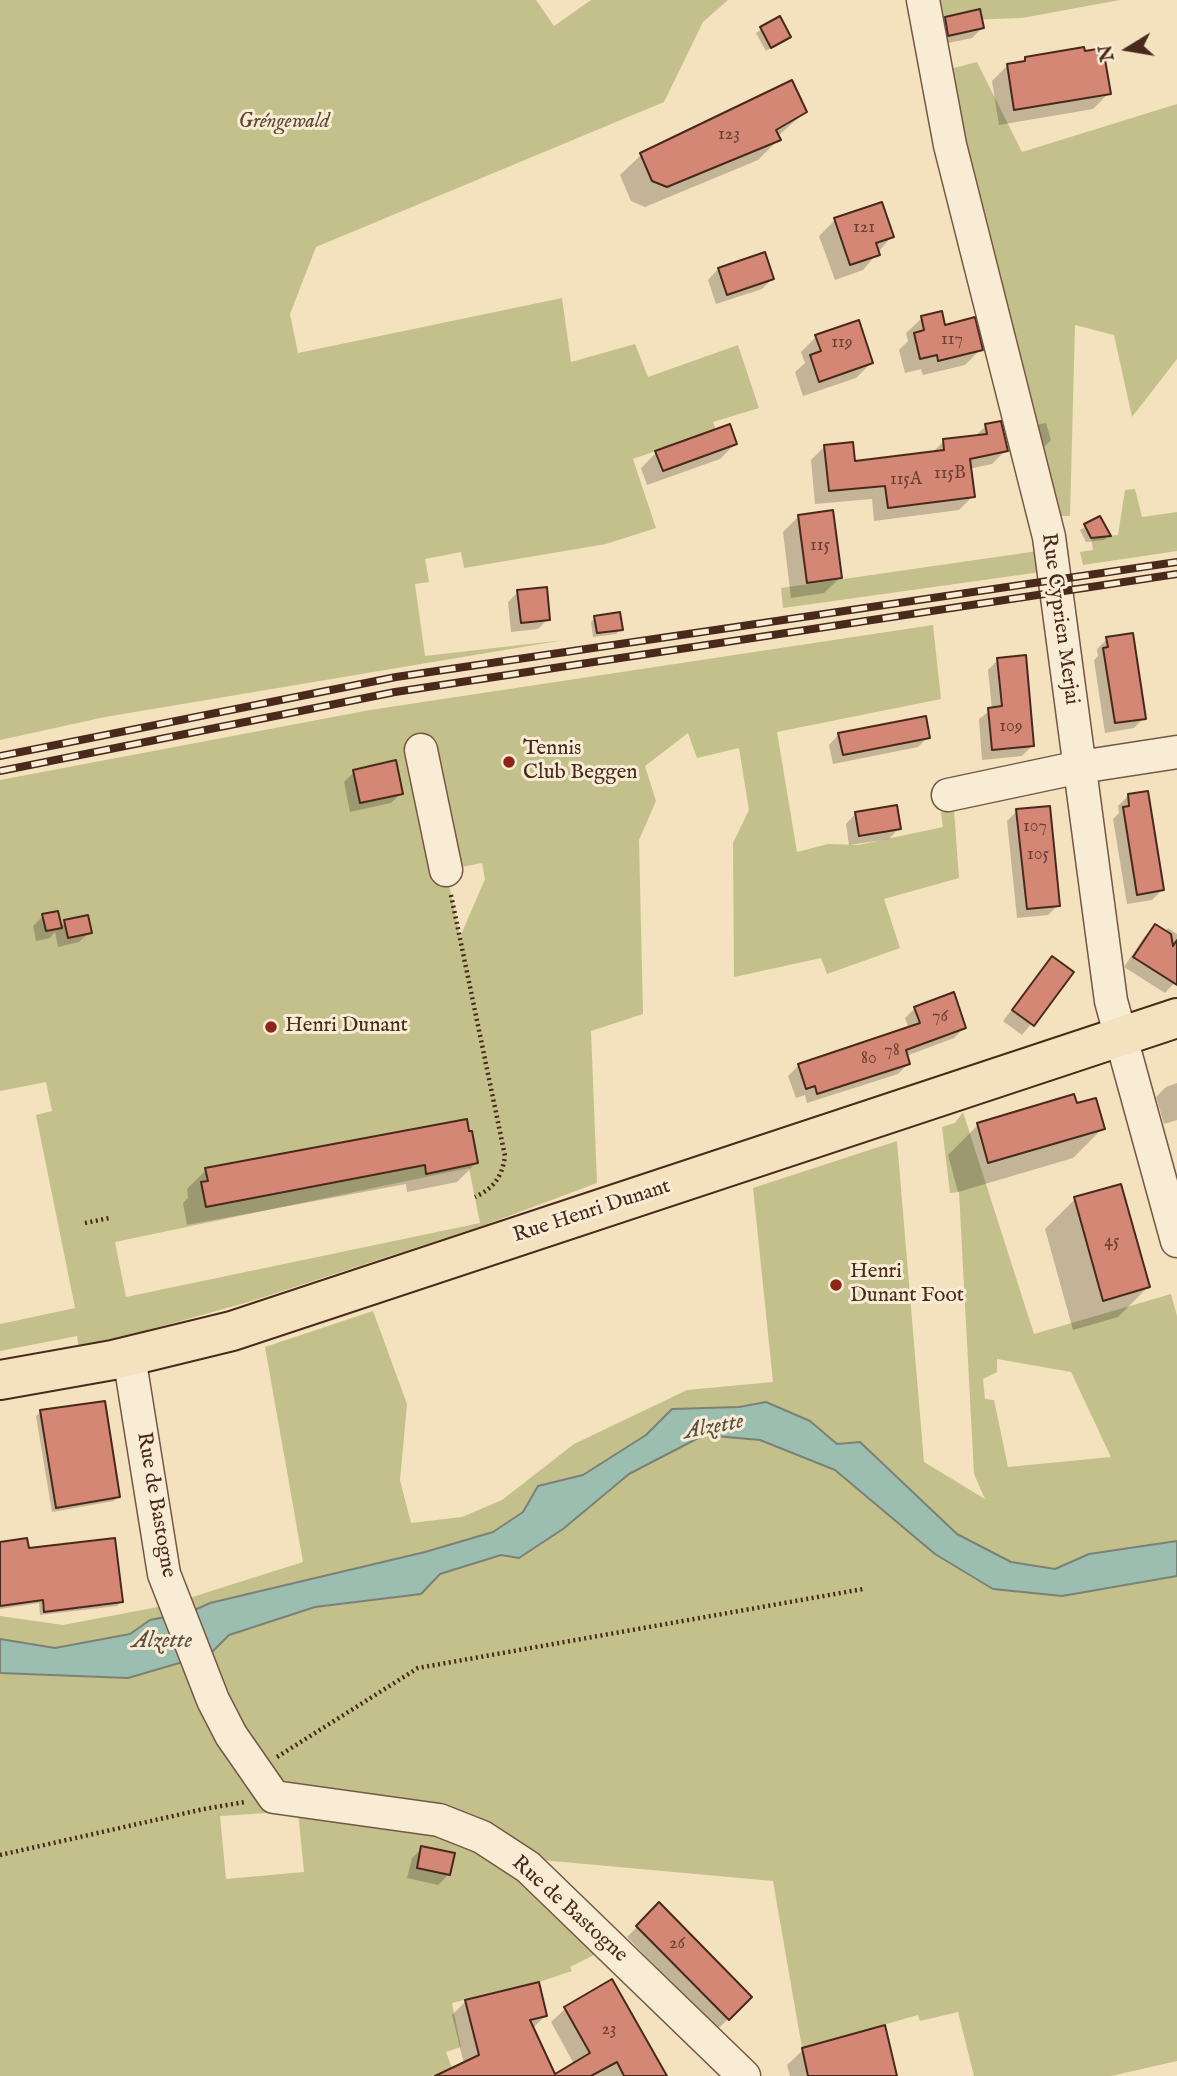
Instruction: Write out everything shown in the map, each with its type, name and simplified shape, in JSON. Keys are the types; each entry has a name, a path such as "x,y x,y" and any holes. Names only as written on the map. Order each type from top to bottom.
{"main road":[{"name":"Rue Henri Dunant","path":"0,1380 129,1356 232,1331 1177,1018"}],"street":[{"name":"Rue Cyprien Merjai","path":"923,0 950,145 1049,537 1111,1001 1177,1241"},
{"path":"421,750 446,870"},
{"path":"948,795 1080,767 1177,752"},
{"name":"Rue de Bastogne","path":"129,1356 164,1574 213,1700 231,1735 274,1797 439,1820 482,1838 528,1867 744,2076"}],"path":[{"path":"446,870 505,1156 503,1170 497,1182 475,1197"},
{"path":"85,1223 109,1218"},
{"path":"256,1770 418,1668 863,1589"},
{"path":"0,1856 204,1809 274,1797"}],"green space":[{"name":"Gréngewald","path":"0,0 536,0 554,26 591,0 728,0 703,22 664,102 316,247 290,314 298,353 562,298 571,362 635,344 648,377 738,345 759,408 713,422 716,430 633,459 656,528 606,544 464,568 461,552 425,559 429,582 415,584 425,656 564,640 105,717 0,740"},
{"path":"931,0 1120,0 1022,18 936,21"},
{"path":"977,62 1022,152 1177,104 1177,359 1132,417 1114,335 1075,325 1070,516 1055,516 946,70"},
{"path":"1135,489 1142,517 1177,512 1177,551 1083,565 1080,552 1093,550 1091,538 1118,535 1125,490"},
{"path":"1038,551 1041,572 783,608 781,588"},
{"path":"933,625 941,699 777,732 797,852 828,844 858,845 943,827 941,812 954,810 959,878 884,899 900,948 827,974 821,958 734,977 733,843 749,810 739,748 697,758 688,733 645,766 656,801 639,840 643,1014 591,1031 597,1183 482,1226 252,1301 141,1332 140,1353 82,1366 77,1336 0,1351 0,1324 75,1308 36,1115 52,1111 46,1082 0,1091 0,780 370,710","holes":["482,863 485,879 460,937 446,870","469,1168 480,1223 126,1297 115,1242"]},
{"path":"963,1112 1034,1334 1171,1294 1177,1316 1177,1541 1089,1554 1055,1569 1011,1562 957,1534 860,1443 837,1444 810,1421 766,1402 739,1407 672,1409 646,1435 583,1475 538,1486 523,1512 493,1532 425,1552 210,1603 190,1612 150,1620 130,1634 55,1648 0,1639 0,1616 63,1625 163,1606 174,1570 186,1599 303,1562 265,1347 373,1311 407,1404 400,1480 411,1523 462,1517 502,1500 574,1444 687,1390 773,1382 753,1188 897,1141 924,1462 985,1499 974,1474 959,1192 950,1193 942,1127 955,1123","holes":["997,1359 1071,1372 1111,1457 1008,1467 994,1400 985,1399 983,1379 997,1372"]},
{"path":"704,1435 760,1440 835,1470 935,1554 1062,1596 1177,1576 1177,2061 1111,2076 974,2076 958,2012 920,2021 918,2015 802,2048 773,1881 541,1860 596,1950 594,1955 570,1967 572,1971 539,1982 452,2003 461,2047 446,2052 452,2068 443,2072 443,2076 0,2076 0,1673 210,1654 229,1635 315,1607 421,1594 440,1574 501,1555 519,1558 563,1529 629,1474","holes":["298,1811 304,1872 226,1879 220,1816"]}],"water":[{"name":"Alzette","path":"766,1402 810,1421 837,1444 860,1442 957,1534 1011,1562 1055,1569 1089,1554 1177,1541 1177,1576 1062,1596 993,1589 935,1554 835,1470 760,1440 704,1435 629,1474 563,1529 519,1558 501,1555 440,1574 421,1594 315,1607 229,1635 210,1654 128,1678 0,1673 0,1639 55,1648 130,1634 150,1620 190,1612 210,1603 425,1552 493,1532 523,1512 538,1486 583,1475 646,1435 672,1409 739,1407"}],"building":[{"path":"980,9 984,28 948,36 945,17"},
{"path":"780,16 791,37 771,48 760,27"},
{"path":"1084,47 1085,51 1103,48 1111,94 1014,110 1007,64 1025,61 1025,57"},
{"path":"792,80 807,112 776,130 781,140 667,187 652,181 640,153"},
{"path":"882,202 894,237 876,243 880,255 850,265 834,218"},
{"path":"765,252 774,279 727,295 718,268"},
{"path":"942,311 945,325 975,317 983,350 938,361 937,355 920,359 914,333 924,330 921,316"},
{"path":"859,320 873,363 819,382 810,355 821,351 815,335"},
{"path":"1001,421 1008,451 970,459 975,497 888,508 885,486 829,491 824,445 853,442 855,461 944,450 943,439 987,434 985,424"},
{"path":"730,424 737,444 663,471 655,451"},
{"path":"833,510 842,578 807,583 798,515"},
{"path":"1100,516 1111,536 1091,538 1084,524"},
{"path":"547,587 550,620 521,623 517,590"},
{"path":"620,612 623,630 597,633 594,616"},
{"path":"1133,633 1146,719 1115,723 1103,648 1108,647 1106,637"},
{"path":"1026,655 1034,746 992,750 988,708 1002,706 997,658"},
{"path":"926,716 930,738 843,755 838,733"},
{"path":"396,760 403,794 360,803 353,770"},
{"path":"1148,791 1164,890 1137,895 1123,807 1129,806 1128,794"},
{"path":"897,805 901,829 859,836 855,812"},
{"path":"1050,806 1060,906 1027,909 1016,809"},
{"path":"58,911 62,928 46,931 42,914"},
{"path":"88,915 92,933 68,938 64,920"},
{"path":"1155,924 1171,934 1173,946 1177,940 1177,985 1133,957"},
{"path":"1052,956 1074,972 1034,1026 1012,1010"},
{"path":"954,992 966,1028 906,1050 910,1064 817,1094 815,1086 806,1089 798,1064 920,1023 914,1007"},
{"path":"1074,1094 1077,1103 1096,1098 1105,1129 988,1163 977,1123"},
{"path":"467,1119 478,1163 426,1174 425,1165 206,1207 201,1182 208,1181 205,1168"},
{"path":"1121,1184 1150,1287 1103,1301 1074,1197"},
{"path":"105,1401 120,1497 56,1508 40,1410"},
{"path":"27,1538 29,1548 115,1538 123,1602 44,1612 43,1600 0,1606 0,1542"},
{"path":"421,1846 455,1853 450,1875 417,1868"},
{"path":"659,1902 752,1997 729,2020 636,1926"},
{"path":"612,1979 667,2076 624,2076 617,2062 591,2076 435,2076 479,2055 465,2000 539,1982 547,2016 530,2020 555,2074 590,2053 564,2007"},
{"path":"885,2025 897,2076 808,2076 802,2048"}],"railway":[{"path":"0,756 396,677 1177,562"},
{"path":"0,771 395,692 1177,574"}],"place":[{"name":"Tennis Club Beggen","path":"509,762"},
{"name":"Henri Dunant","path":"271,1027"},
{"name":"Henri Dunant Foot","path":"836,1285"}]}
